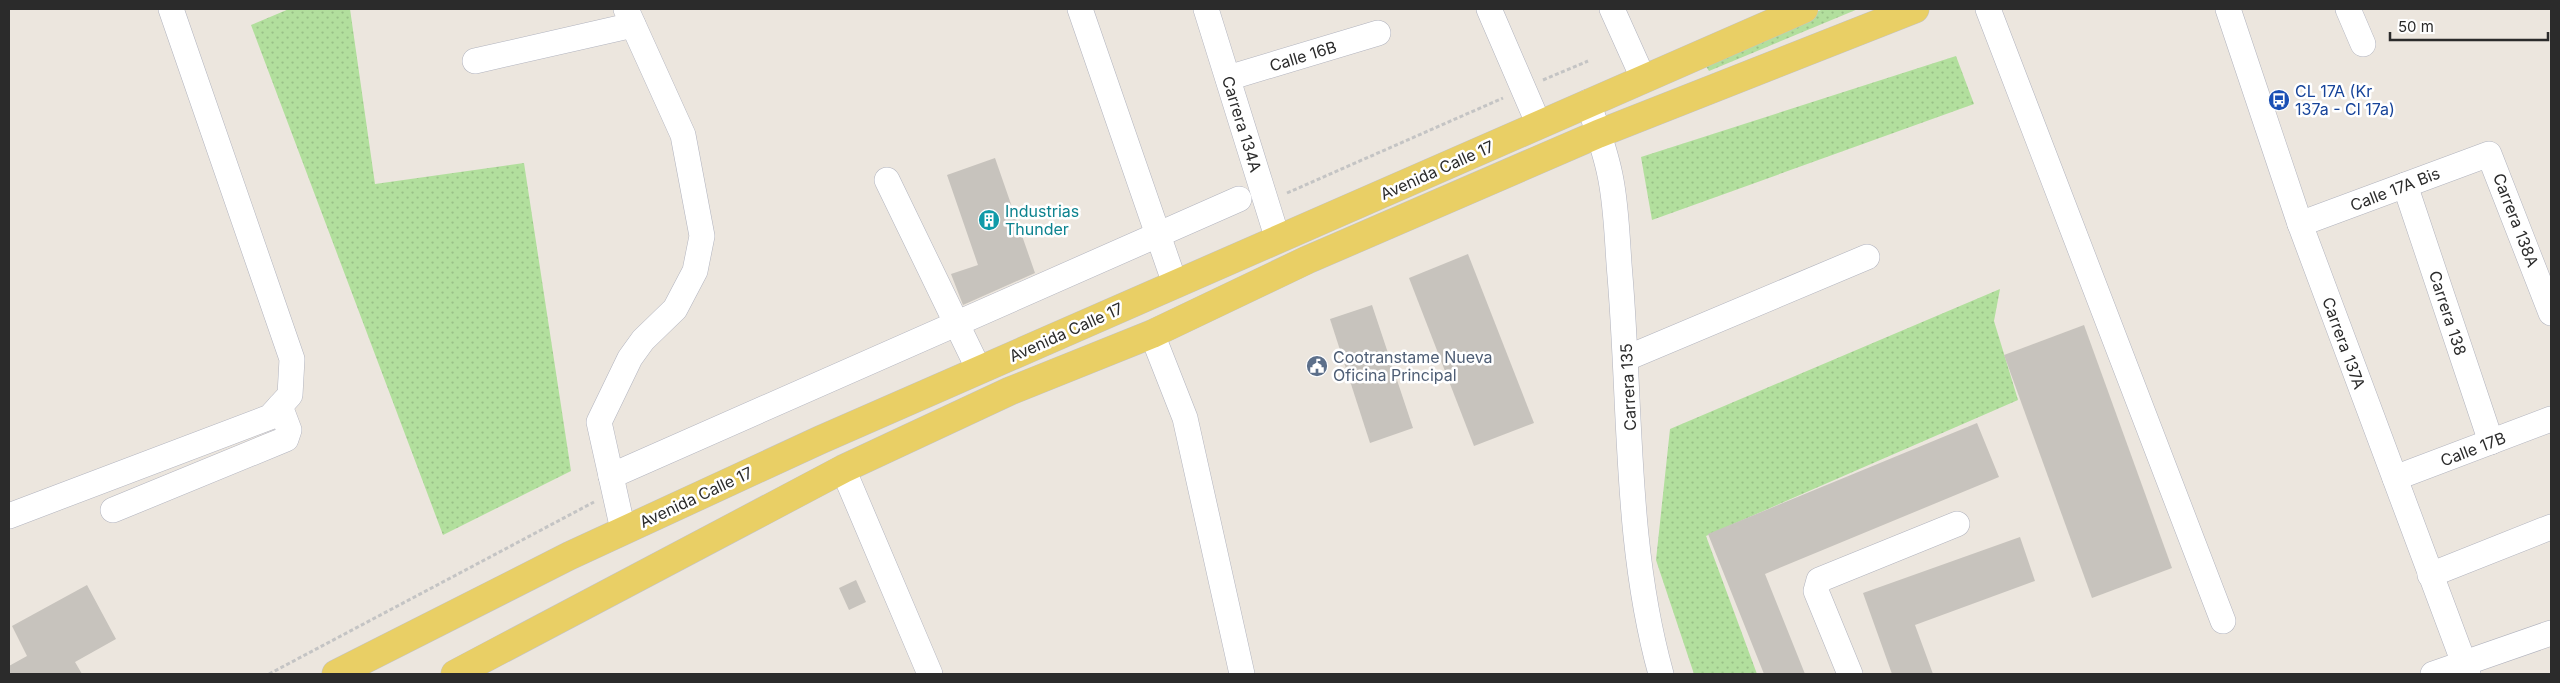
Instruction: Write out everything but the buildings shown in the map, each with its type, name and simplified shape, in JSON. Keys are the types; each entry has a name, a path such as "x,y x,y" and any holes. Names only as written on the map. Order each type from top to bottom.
{"main road":[{"name":"Avenida Calle 17","path":"336,674 623,530 979,370 1804,9"},
{"name":"Avenida Calle 17","path":"455,674 843,469 1010,392 1152,334 1307,260 1598,134 1915,9"}],"street":[{"path":"9,516 270,417 290,395 292,359 171,9"},
{"path":"1080,9 1175,284"},
{"name":"Carrera 134A","path":"1206,9 1278,240"},
{"path":"1489,9 1539,125"},
{"path":"1612,9 1643,78"},
{"path":"1988,9 2223,621"},
{"name":"Carrera 137A","path":"2228,9 2300,224 2466,669"},
{"path":"2348,9 2363,44"},
{"path":"475,61 630,17 683,135 702,236 695,271 675,309 644,340 630,358 599,422 623,530"},
{"name":"Calle 16B","path":"1228,78 1378,33"},
{"name":"Carrera 135","path":"1588,102 1604,150 1613,193 1627,358 1635,532 1646,611 1661,674"},
{"name":"Calle 17A Bis","path":"2300,224 2487,154 2491,155"},
{"name":"Carrera 138A","path":"2491,155 2551,313"},
{"path":"887,180 979,370"},
{"name":"Carrera 138","path":"2405,185 2490,442"},
{"path":"611,476 1239,199"},
{"path":"1627,358 1867,257"},
{"path":"1152,334 1185,418 1242,674"},
{"path":"113,510 286,439 289,430 280,406"},
{"name":"Calle 17B","path":"2394,478 2551,419"},
{"path":"843,469 930,674"},
{"path":"1850,674 1816,591 1819,580 1957,524"},
{"path":"2430,575 2551,527"},
{"path":"2434,674 2466,669 2551,633"}],"green space":[{"path":"289,9 350,9 375,184 524,163 571,471 443,535 251,25"},
{"path":"1823,9 1858,9 1709,71 1704,63"},
{"path":"1956,56 1974,104 1652,220 1641,157"},
{"path":"2000,289 1994,321 2018,400 1706,536 1757,674 1694,674 1656,560 1670,429"}],"place":[{"name":"CL 17A (Kr 137a - Cl 17a)","path":"2279,100"},
{"name":"Industrias Thunder","path":"989,220"},
{"name":"Cootranstame Nueva Oficina Principal","path":"1317,366"}]}
